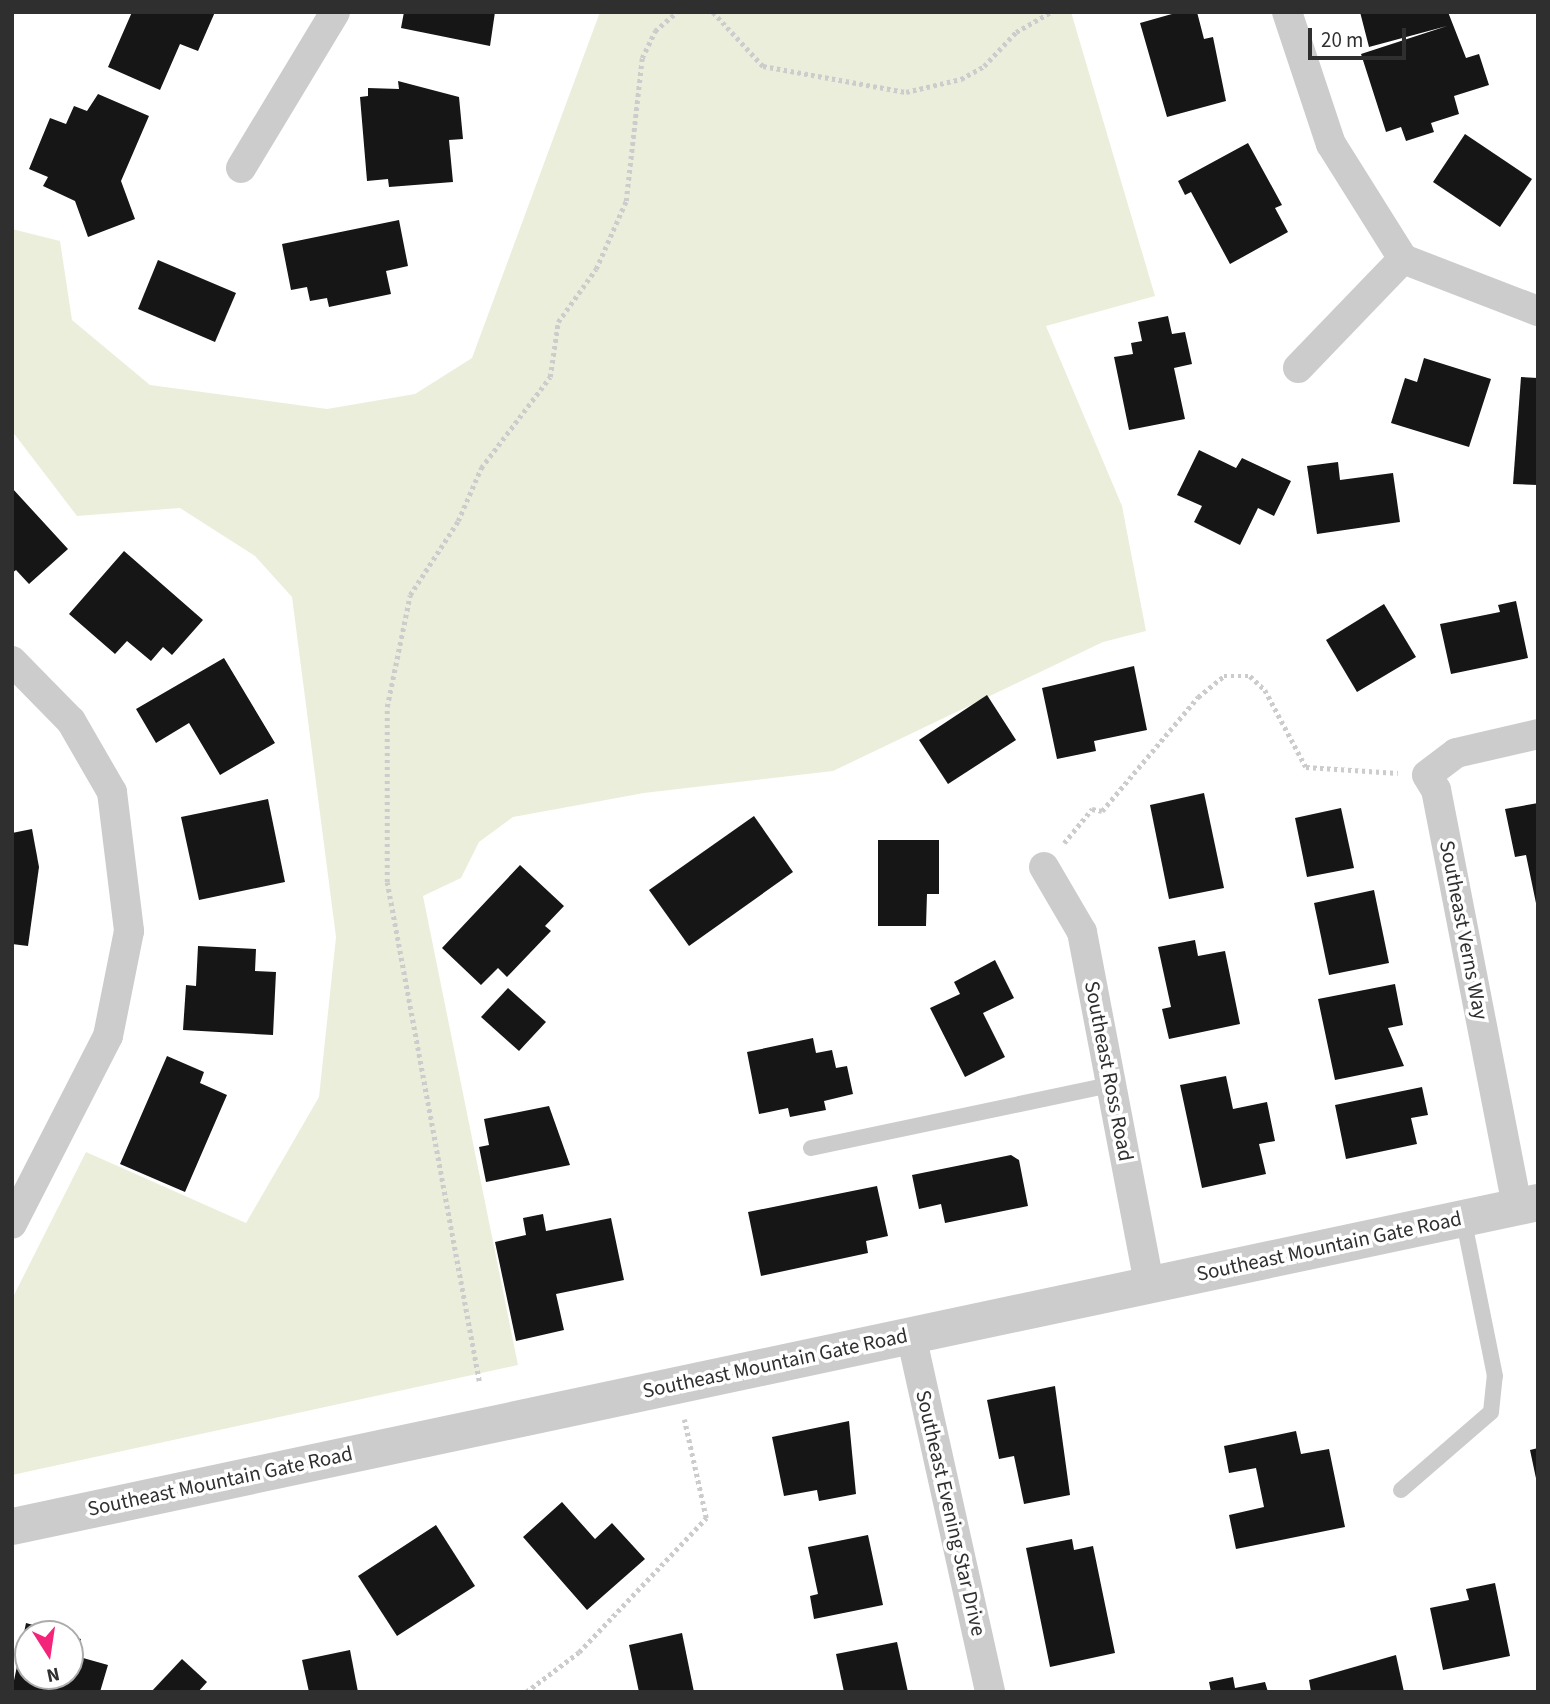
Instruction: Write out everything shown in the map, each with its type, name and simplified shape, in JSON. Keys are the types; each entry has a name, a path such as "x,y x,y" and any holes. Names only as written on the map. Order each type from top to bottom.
{"street":[{"path":"242,168 335,12"},
{"path":"1287,12 1331,144 1403,259 1538,311"},
{"path":"1298,368 1403,259"},
{"path":"12,661 71,721 112,792 129,931 108,1036 12,1224"},
{"path":"1427,775 1456,753 1538,734"},
{"name":"Southeast Verns Way","path":"1427,775 1436,790 1527,1204"},
{"name":"Southeast Ross Road","path":"1044,867 1082,932 1149,1284"},
{"name":"Southeast Mountain Gate Road","path":"12,1526 1527,1204"},
{"name":"Southeast Evening Star Drive","path":"911,1335 990,1692"}],"lane":[{"path":"811,1148 1111,1086"},
{"path":"1401,1490 1491,1412 1495,1376 1463,1217"}],"path":[{"path":"480,1381 387,882 387,707 410,595 458,522 481,468 550,377 558,322 596,269 626,201 642,58 654,31 677,12"},
{"path":"713,12 763,66 906,92 985,66 1016,32 1052,12"},
{"path":"1044,867 1092,809 1102,811 1224,676 1250,676 1265,690 1306,767 1427,775"},
{"path":"526,1692 579,1652 706,1518 684,1416 700,1378"}],"green space":[{"path":"600,12 1071,12 1155,296 1046,326 1122,506 1146,631 1103,642 833,771 644,793 513,817 479,842 461,878 423,896 518,1365 12,1475 12,1299 86,1152 246,1223 319,1097 336,937 292,597 255,556 180,508 77,516 12,431 12,229 60,241 72,320 150,385 327,409 415,394 472,358"}],"building":[{"path":"132,12 215,12 198,51 180,44 160,90 108,67"},
{"path":"404,12 495,12 490,46 401,28"},
{"path":"1179,12 1197,12 1204,39 1213,37 1226,101 1167,117 1140,23"},
{"path":"1360,12 1448,12 1466,58 1479,54 1489,85 1454,96 1459,114 1431,123 1434,132 1406,141 1401,127 1386,132 1361,54 1447,26 1369,47"},
{"path":"398,81 459,97 463,139 449,140 453,182 389,187 388,179 367,181 360,97 368,96 368,88 399,89"},
{"path":"98,94 149,116 121,181 135,219 88,237 75,201 43,186 48,177 29,169 50,118 66,124 74,106 87,111"},
{"path":"1465,134 1532,179 1500,227 1433,182"},
{"path":"1248,143 1282,205 1275,208 1288,232 1230,264 1191,192 1185,195 1178,181"},
{"path":"399,220 408,266 386,271 391,294 329,307 327,298 310,301 307,287 291,290 282,244"},
{"path":"158,260 236,293 215,342 138,309"},
{"path":"1168,316 1172,334 1185,332 1192,364 1174,368 1185,419 1129,430 1114,357 1133,354 1131,343 1142,341 1138,322"},
{"path":"1424,358 1491,379 1469,447 1391,423 1405,378 1417,382"},
{"path":"1521,377 1538,378 1538,485 1513,484"},
{"path":"1199,450 1236,468 1242,458 1291,481 1274,516 1258,508 1240,545 1194,522 1202,506 1177,495"},
{"path":"1338,462 1340,480 1393,473 1400,522 1317,534 1307,466"},
{"path":"12,488 68,549 29,584 16,570 12,573"},
{"path":"124,551 203,620 172,655 163,647 151,661 127,641 115,654 69,614"},
{"path":"1516,601 1528,658 1451,674 1440,624 1500,612 1498,605"},
{"path":"1384,604 1416,657 1357,692 1326,640"},
{"path":"224,658 275,743 220,775 189,723 156,743 136,709"},
{"path":"1134,666 1147,730 1094,741 1096,751 1057,759 1042,688"},
{"path":"987,695 1016,740 948,784 919,740"},
{"path":"1204,793 1224,888 1169,899 1150,805"},
{"path":"268,799 285,882 199,900 181,817"},
{"path":"1538,803 1537,908 1526,855 1515,857 1505,809"},
{"path":"1341,808 1354,868 1307,877 1295,818"},
{"path":"754,816 793,872 689,946 649,890"},
{"path":"32,829 39,867 28,946 12,944 12,833"},
{"path":"878,840 939,840 939,894 927,894 926,926 878,926"},
{"path":"520,865 564,906 545,926 551,931 507,977 498,968 481,985 442,948"},
{"path":"1374,890 1389,963 1329,975 1314,903"},
{"path":"1195,940 1198,956 1225,951 1240,1024 1169,1039 1162,1009 1171,1007 1158,947"},
{"path":"198,946 256,949 255,971 276,972 273,1035 183,1030 186,985 196,986"},
{"path":"995,960 1014,998 983,1013 1005,1057 965,1077 930,1008 960,994 954,982"},
{"path":"1395,984 1403,1025 1388,1028 1404,1066 1335,1080 1318,999"},
{"path":"508,988 546,1022 519,1051 481,1017"},
{"path":"813,1038 816,1053 832,1050 836,1068 847,1066 853,1094 824,1101 826,1110 790,1117 788,1108 759,1114 747,1052"},
{"path":"167,1056 204,1072 200,1083 227,1095 185,1192 120,1164"},
{"path":"1226,1076 1233,1109 1267,1102 1275,1141 1259,1144 1266,1174 1202,1188 1180,1085"},
{"path":"1422,1087 1428,1115 1411,1118 1417,1144 1346,1159 1335,1105"},
{"path":"549,1106 570,1165 486,1182 479,1147 489,1145 484,1119"},
{"path":"1011,1155 1019,1160 1028,1206 945,1223 941,1204 919,1209 912,1175"},
{"path":"877,1186 888,1236 866,1241 868,1253 761,1276 748,1212"},
{"path":"543,1214 546,1231 611,1218 624,1280 556,1294 564,1330 516,1341 495,1242 526,1235 523,1218"},
{"path":"1055,1386 1070,1495 1024,1504 1014,1456 999,1459 987,1400"},
{"path":"849,1421 856,1494 819,1501 817,1490 784,1496 772,1437"},
{"path":"1296,1431 1301,1454 1329,1449 1345,1527 1236,1549 1229,1515 1264,1507 1256,1468 1229,1473 1224,1446"},
{"path":"1538,1448 1538,1482 1537,1483 1530,1450"},
{"path":"562,1502 595,1539 612,1523 645,1559 587,1610 523,1537"},
{"path":"436,1525 475,1586 397,1636 358,1576"},
{"path":"868,1535 883,1605 814,1619 810,1596 818,1594 808,1547"},
{"path":"1072,1539 1074,1550 1093,1546 1115,1653 1050,1667 1026,1548"},
{"path":"1495,1583 1510,1656 1443,1670 1430,1608 1469,1600 1466,1589"},
{"path":"682,1633 694,1692 639,1692 629,1645"},
{"path":"897,1642 908,1692 844,1692 836,1654"},
{"path":"350,1650 358,1692 309,1692 302,1660"},
{"path":"1396,1655 1404,1692 1311,1692 1309,1680"},
{"path":"84,1658 108,1665 100,1692 12,1690 14,1680 14,1690 84,1690"},
{"path":"182,1659 207,1682 198,1692 151,1692"},
{"path":"1233,1677 1235,1688 1265,1682 1268,1692 1211,1692 1209,1682"}]}
